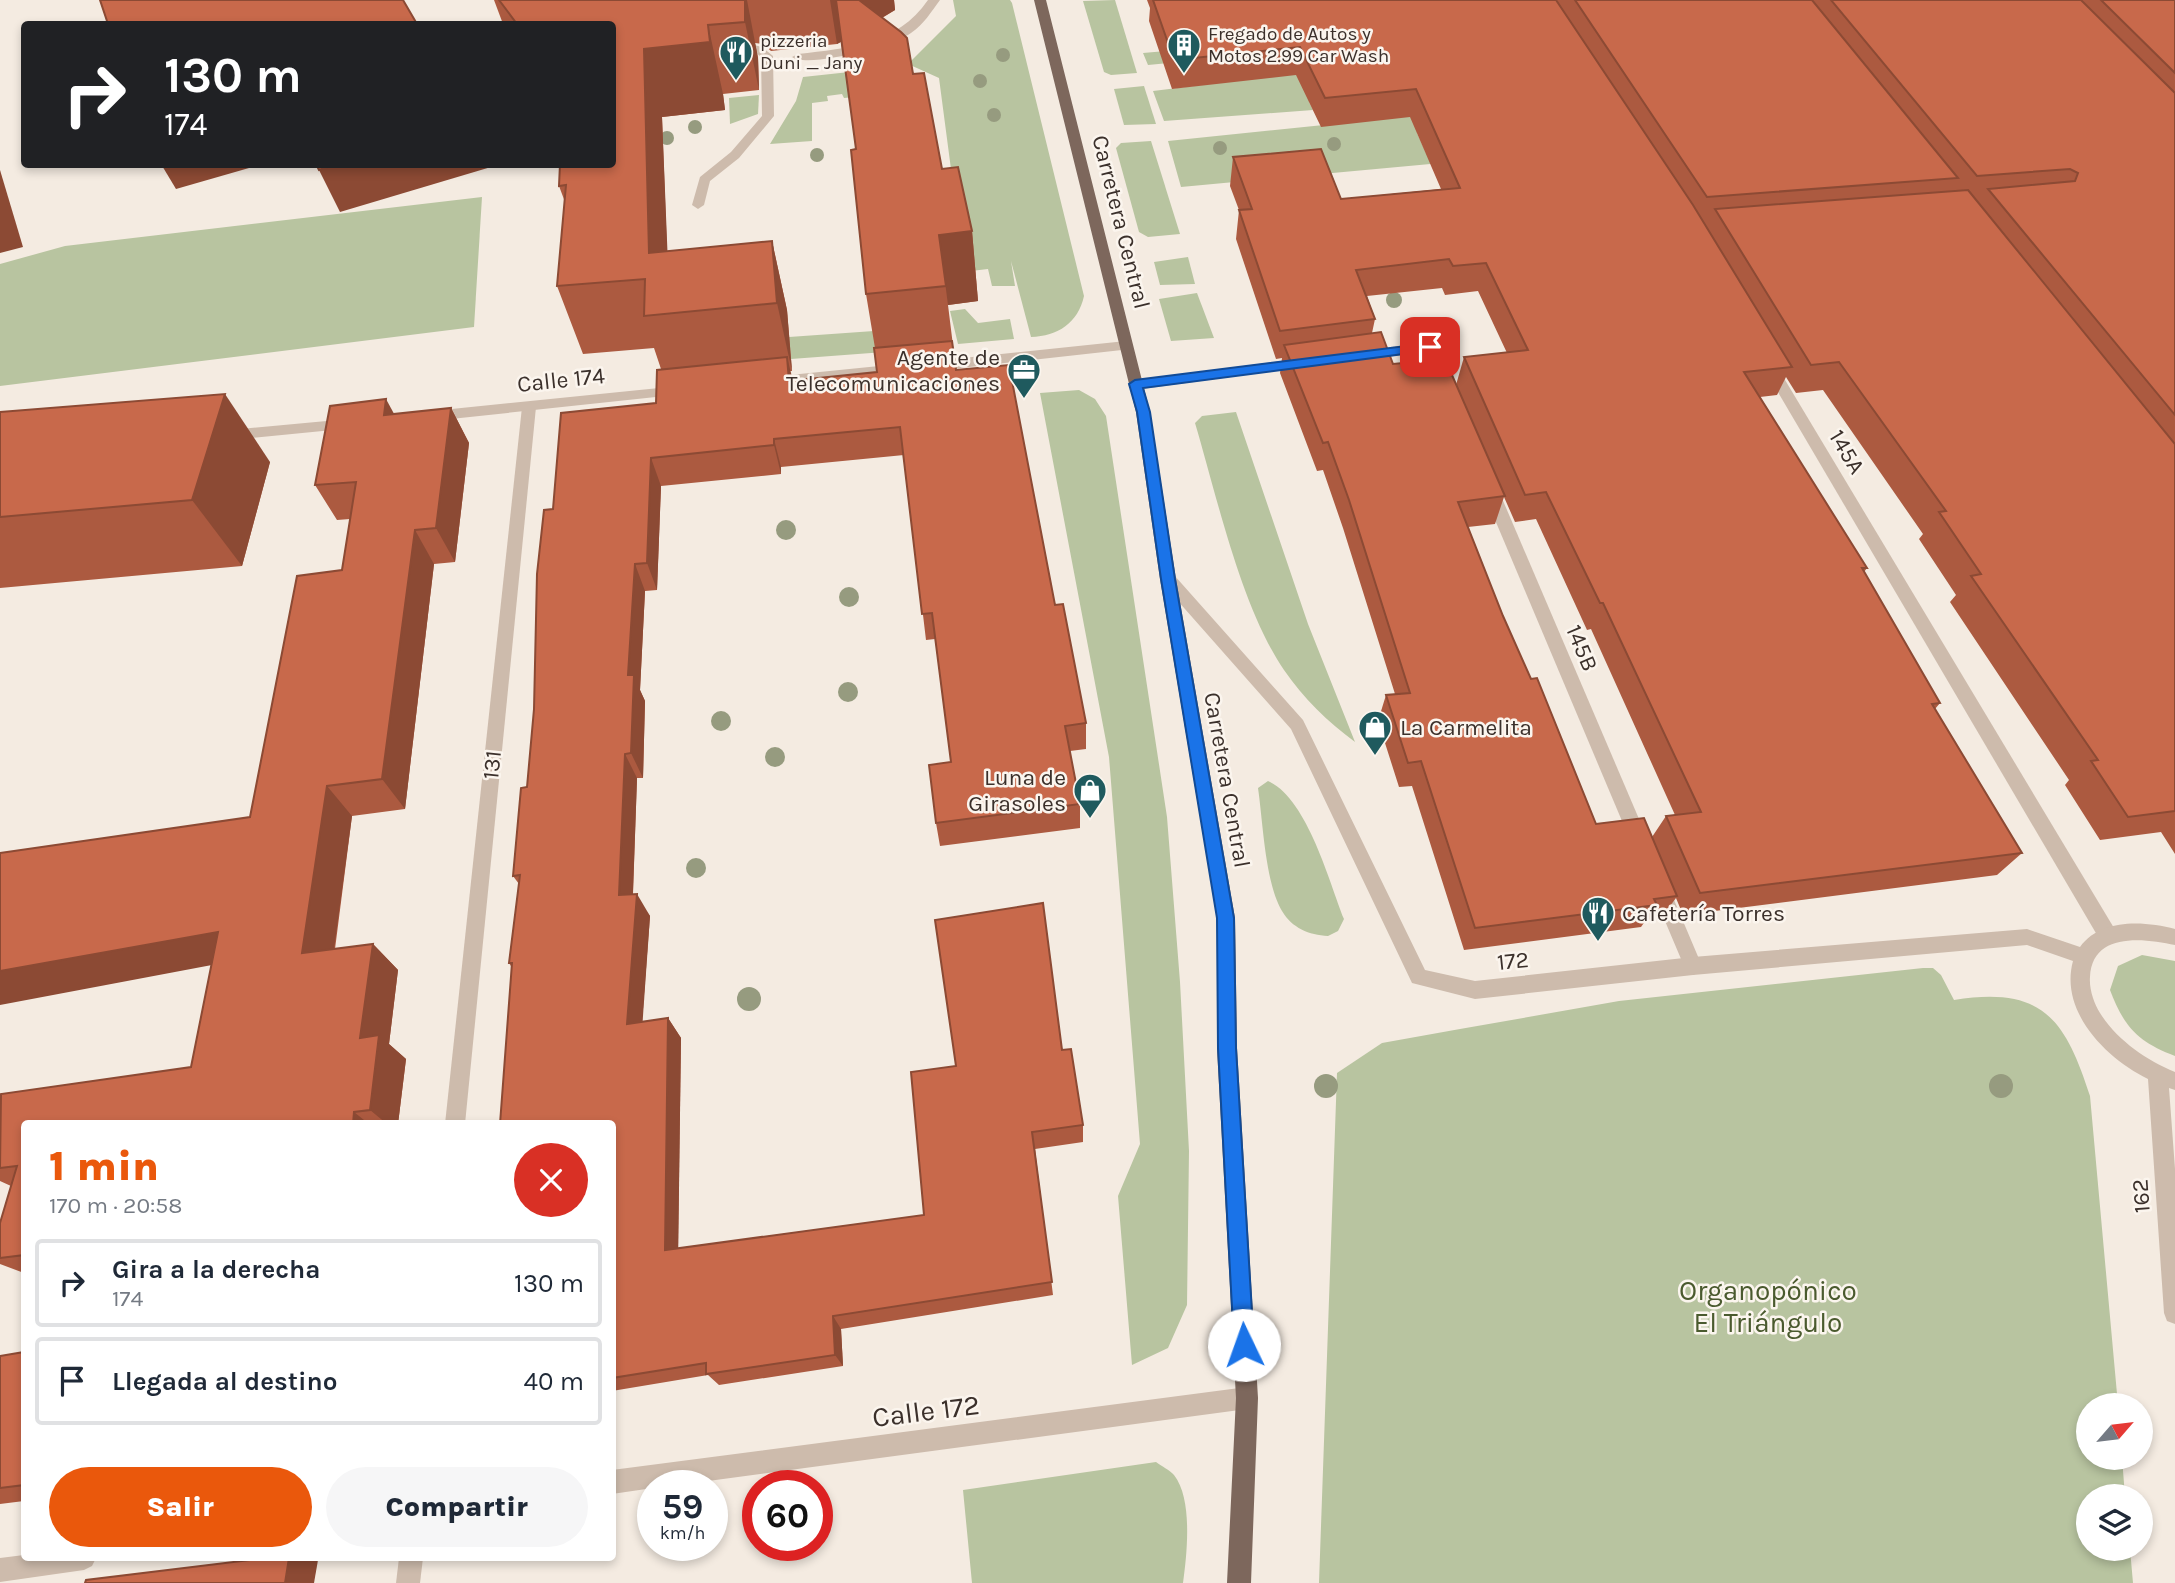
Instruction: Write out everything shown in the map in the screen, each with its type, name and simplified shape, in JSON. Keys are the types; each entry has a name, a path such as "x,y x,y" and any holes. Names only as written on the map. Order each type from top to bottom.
{"main road":[{"name":"Carretera Central","path":"1040,0 1143,412 1168,579 1226,918 1227,1048 1247,1398 1240,1583"}],"street":[{"path":"798,57 871,48 910,30 934,0"},
{"path":"698,205 704,180 735,155 768,116 770,107 764,52 720,40"},
{"path":"755,384 1126,346"},
{"path":"1349,357 1430,347 1451,398"},
{"name":"145A","path":"1761,351 2107,934"},
{"path":"1135,384 1322,361"},
{"name":"Calle 174","path":"418,417 700,389"},
{"name":"131","path":"455,1120 529,407"},
{"path":"209,437 362,422"},
{"name":"145B","path":"1483,473 1644,852"},
{"name":"172","path":"1168,579 1297,724 1419,977 1475,990 1693,966 2027,937 2084,957"},
{"path":"1655,877 1693,966"},
{"path":"2167,1078 2127,1057 2103,1032 2086,1006 2080,979 2084,957 2093,944 2107,934 2130,930 2156,931 2175,937"},
{"name":"162","path":"2167,1078 2175,1313"},
{"name":"Calle 172","path":"616,1481 1247,1398"},
{"path":"0,1570 63,1561"},
{"path":"408,1583 411,1561"}],"green space":[{"path":"953,0 1010,0 1012,3 1084,296 1072,321 1050,334 1031,337 1011,261 1015,286 992,286 988,269 971,271 954,192 939,78 908,64 956,16"},
{"path":"1115,0 1137,73 1111,75 1104,72 1083,1"},
{"path":"1416,29 1464,130 1417,133 1426,153 1466,151 1477,157 1463,161 1181,187 1168,141 1421,115 1407,91 1309,102 1313,110 1164,121 1153,91 1210,84 1200,60 1148,65 1143,53"},
{"path":"909,68 919,78 898,93 844,98 842,94 827,96 828,101 812,103 812,141 770,144 796,101 803,77"},
{"path":"1144,86 1156,124 1124,125 1114,89"},
{"path":"759,95 758,114 730,124 729,98"},
{"path":"1151,141 1180,234 1148,237 1139,232 1116,148 1121,143"},
{"path":"482,197 474,327 0,386 0,264 65,246"},
{"path":"1188,257 1195,284 1160,285 1154,262"},
{"path":"1197,293 1214,338 1171,341 1159,299"},
{"path":"965,309 978,323 1010,319 1014,339 958,344 950,311"},
{"path":"874,331 938,348 791,359 789,337"},
{"path":"1079,390 1095,399 1106,416 1167,817 1180,982 1189,1151 1187,1305 1168,1348 1132,1365 1118,1196 1140,1144 1109,757 1040,393"},
{"path":"1236,412 1308,624 1355,742 1316,709 1284,670 1255,615 1243,584 1195,423 1202,416"},
{"path":"1268,781 1282,790 1294,804 1324,863 1344,919 1338,931 1328,936 1314,934 1296,926 1286,917 1276,899 1268,868 1258,788"},
{"path":"2142,955 2175,961 2175,1056 2151,1045 2134,1032 2121,1014 2110,990 2118,966"},
{"name":"Organopónico El Triángulo","path":"1933,968 1941,975 1954,1000 2009,998 2030,1004 2046,1014 2059,1028 2071,1047 2090,1096 2117,1393 2076,1393 2076,1470 2123,1470 2124,1484 2076,1484 2076,1561 2131,1561 2133,1583 1319,1583 1337,1073 1382,1043 1619,1001"},
{"path":"1156,1462 1174,1475 1184,1498 1187,1527 1183,1583 972,1583 963,1490"}],"building":[{"path":"100,0 403,0 415,21 107,21"},
{"path":"499,0 745,0 745,22 708,25 710,42 644,49 649,253 772,241 777,303 644,316 645,279 557,286 566,185 559,186 560,168 616,168 616,21 515,21"},
{"path":"836,0 859,0 901,32 907,38 913,74 924,73 942,169 958,167 972,231 939,235 946,286 866,294 851,150 856,149"},
{"path":"1153,0 1556,0 1693,205 1792,367 1744,372 1867,568 1862,568 1940,703 1932,704 2022,853 1700,893 1666,816 1701,812 1603,603 1600,603 1546,492 1525,495 1464,357 1528,350 1486,263 1453,266 1449,259 1356,270 1375,319 1280,331 1239,210 1252,209 1233,157 1321,149 1341,199 1460,188 1416,89 1325,98 1300,47 1174,60"},
{"path":"1575,0 1812,0 1958,178 1707,197"},
{"path":"1831,0 2081,0 2175,93 2175,415 1988,189 2075,181 2078,173 2070,169 1977,176"},
{"path":"2101,0 2175,0 2175,73"},
{"path":"1968,190 2175,444 2175,811 2128,817 2091,761 2098,760 1971,576 1981,574 1939,512 1946,511 1839,362 1811,365 1715,209"},
{"path":"1381,332 1393,364 1445,359 1505,496 1458,502 1503,616 1531,679 1537,678 1596,824 1644,818 1677,896 1654,899 1657,905 1475,928 1421,761 1408,763 1386,695 1410,693 1349,500 1328,442 1323,443 1284,345"},
{"path":"952,341 956,370 1009,365 1055,605 1063,604 1086,723 1065,726 1080,804 936,823 929,765 951,762 932,613 922,614 900,427 774,439 774,445 651,458 647,563 635,564 628,675 634,675 631,753 625,754 619,895 637,894 627,1024 668,1018 665,1250 924,1215 911,1072 956,1066 935,920 1043,903 1062,1050 1071,1049 1083,1125 1032,1132 1052,1282 833,1316 835,1355 706,1374 706,1363 616,1377 616,1120 500,1120 512,963 509,963 520,875 513,876 521,788 527,787 534,709 537,574 544,510 553,509 561,413 656,403 657,370 787,357 789,381 877,372 874,348"},
{"path":"225,394 192,500 0,517 0,412"},
{"path":"386,399 384,415 451,408 436,528 415,530 382,779 327,786 302,953 373,944 360,1038 379,1035 370,1110 354,1112 353,1120 21,1120 21,1255 0,1258 0,1223 17,1166 0,1168 1,1094 191,1067 218,932 0,971 0,853 250,817 297,576 342,570 356,482 315,485 330,406"},
{"path":"21,1352 21,1485 0,1488 0,1356"},
{"path":"242,1561 289,1561 285,1583 85,1583 86,1580"}],"place":[{"name":"Fregado de Autos y Motos 2.99 Car Wash","path":"1184,75"},
{"name":"pizzeria Duni _ Jany","path":"736,82"},
{"name":"Agente de Telecomunicaciones","path":"1024,400"},
{"name":"La Carmelita","path":"1375,757"},
{"name":"Luna de Girasoles","path":"1090,820"},
{"name":"Cafetería Torres","path":"1598,943"}],"route":[{"path":"1244,1345 1227,1048 1226,918 1168,579 1143,412 1135,384 1430,347"}]}
